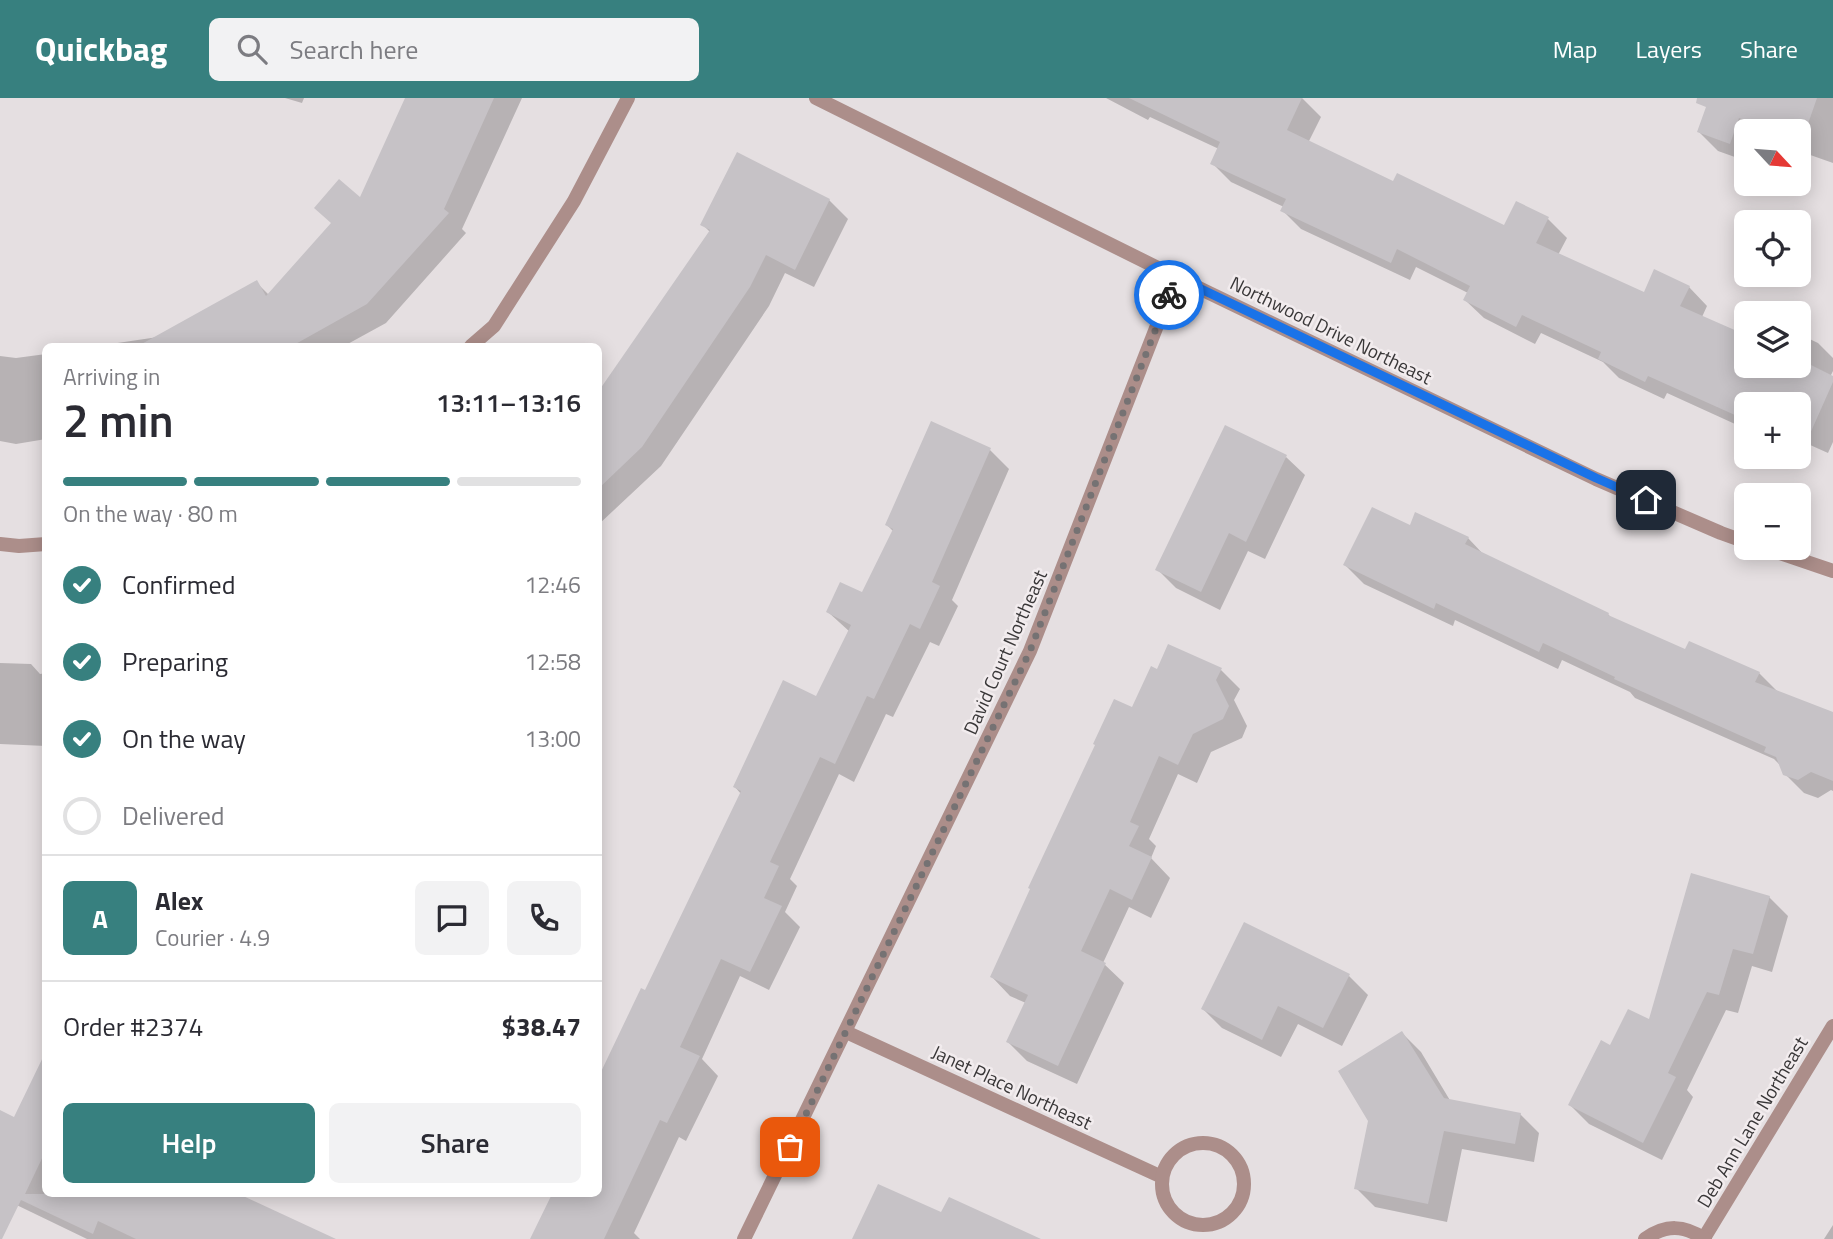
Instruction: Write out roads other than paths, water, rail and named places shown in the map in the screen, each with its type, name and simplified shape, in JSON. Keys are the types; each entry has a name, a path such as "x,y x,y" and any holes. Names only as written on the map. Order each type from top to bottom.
{"street":[{"path":"474,343 494,326 574,201 628,98"},
{"name":"Northwood Drive Northeast","path":"816,98 1176,277 1583,473 1734,538"},
{"name":"David Court Northeast","path":"744,1239 1030,651 1176,277"},
{"path":"0,544 42,544"},
{"path":"1800,560 1833,571"},
{"name":"Deb Ann Lane Northeast","path":"1645,1239 1660,1230 1675,1228 1689,1230 1704,1238 1833,1026"},
{"name":"Janet Place Northeast","path":"846,1032 1162,1177"},
{"path":"1198,1143 1211,1144 1233,1157 1244,1180 1243,1194 1237,1207 1228,1216 1216,1223 1202,1225 1188,1222 1176,1215 1167,1205 1162,1191 1162,1177 1174,1154 1198,1143"}]}
